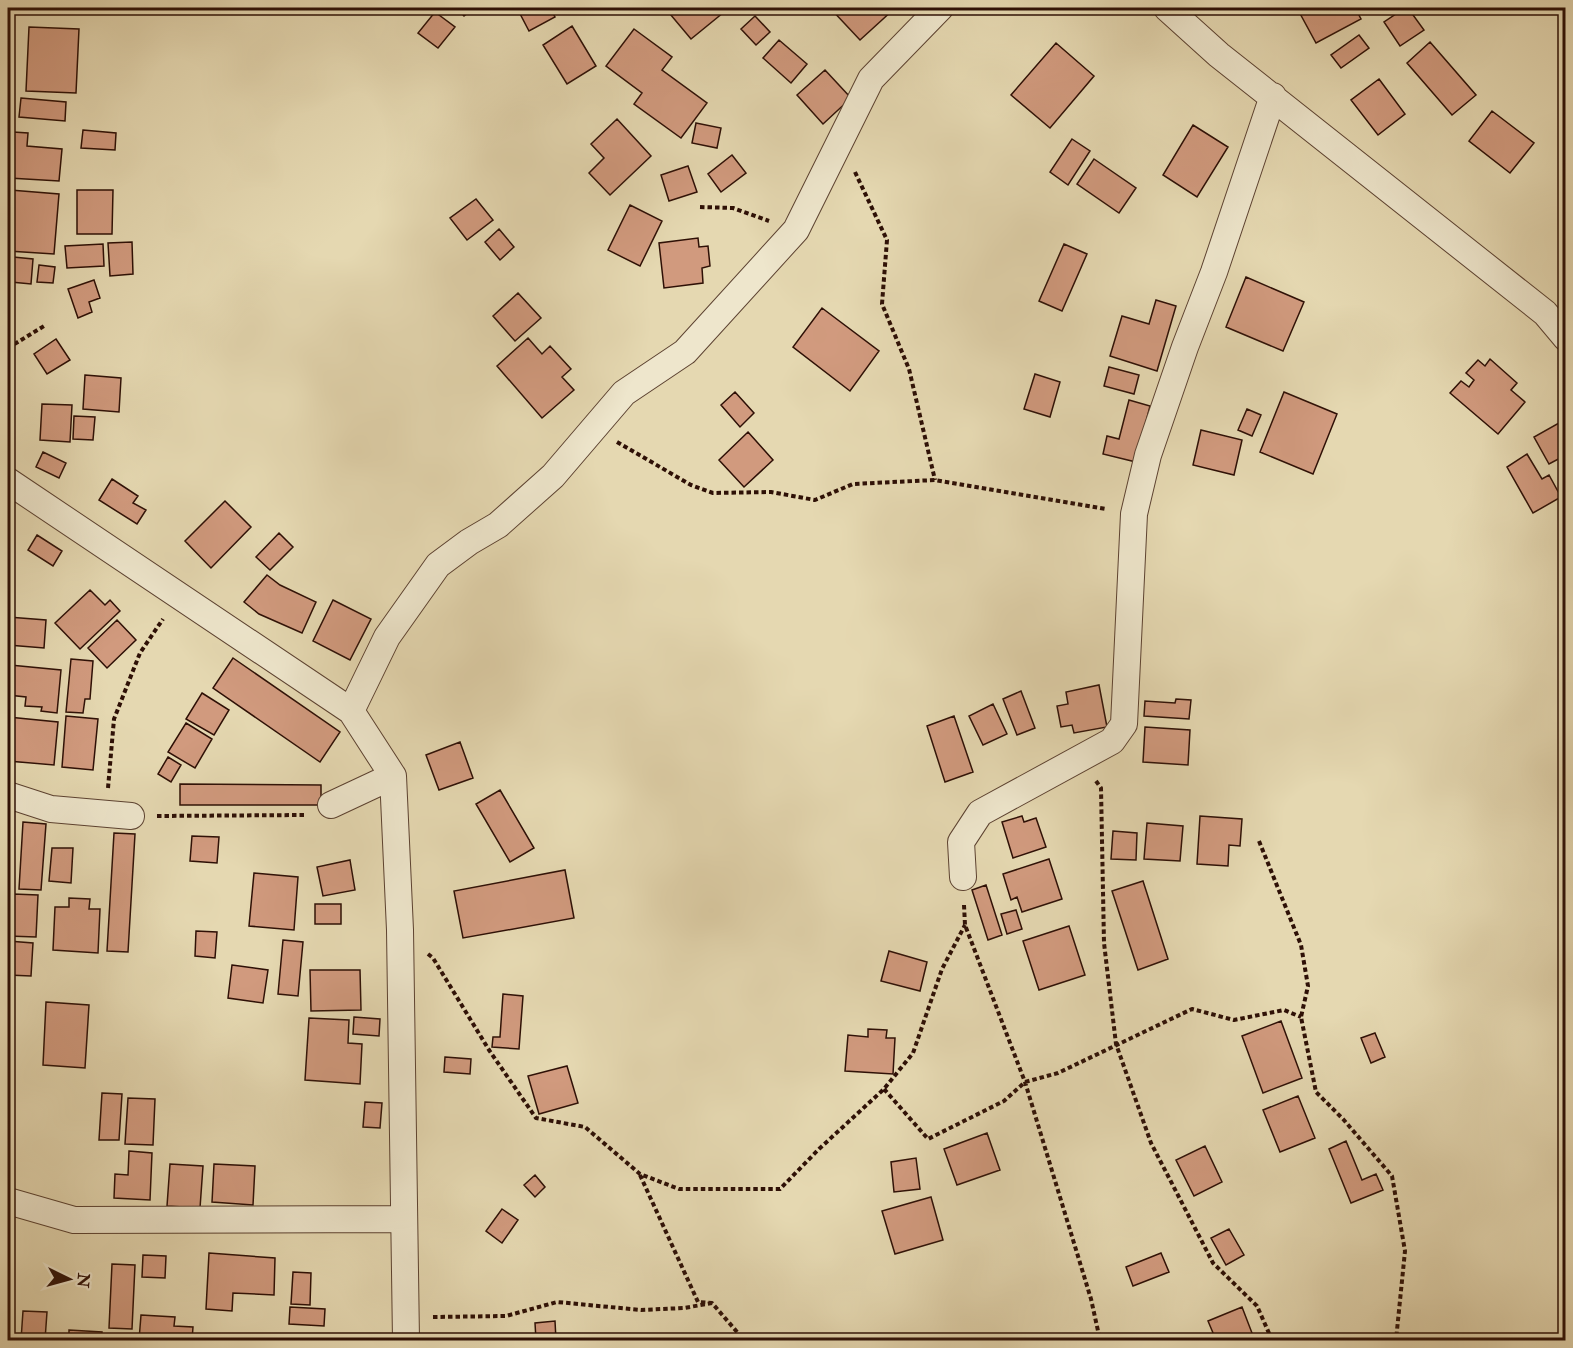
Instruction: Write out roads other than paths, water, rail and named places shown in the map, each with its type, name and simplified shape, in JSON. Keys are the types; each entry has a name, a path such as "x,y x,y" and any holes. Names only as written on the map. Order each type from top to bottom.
{"street":[{"path":"351,711 387,638 438,565 506,518 553,476 624,393 685,352 795,230 871,79 940,8"},
{"path":"1167,8 1219,55 1545,314 1566,338"},
{"path":"963,877 961,843 980,813 1112,741 1124,724 1134,514 1148,455 1185,347 1214,272 1273,96"},
{"path":"8,482 351,711 393,776 399,930 406,1329"},
{"path":"331,805 393,776"},
{"path":"8,795 51,809 131,816"},
{"path":"8,1201 74,1220 403,1219"}]}
